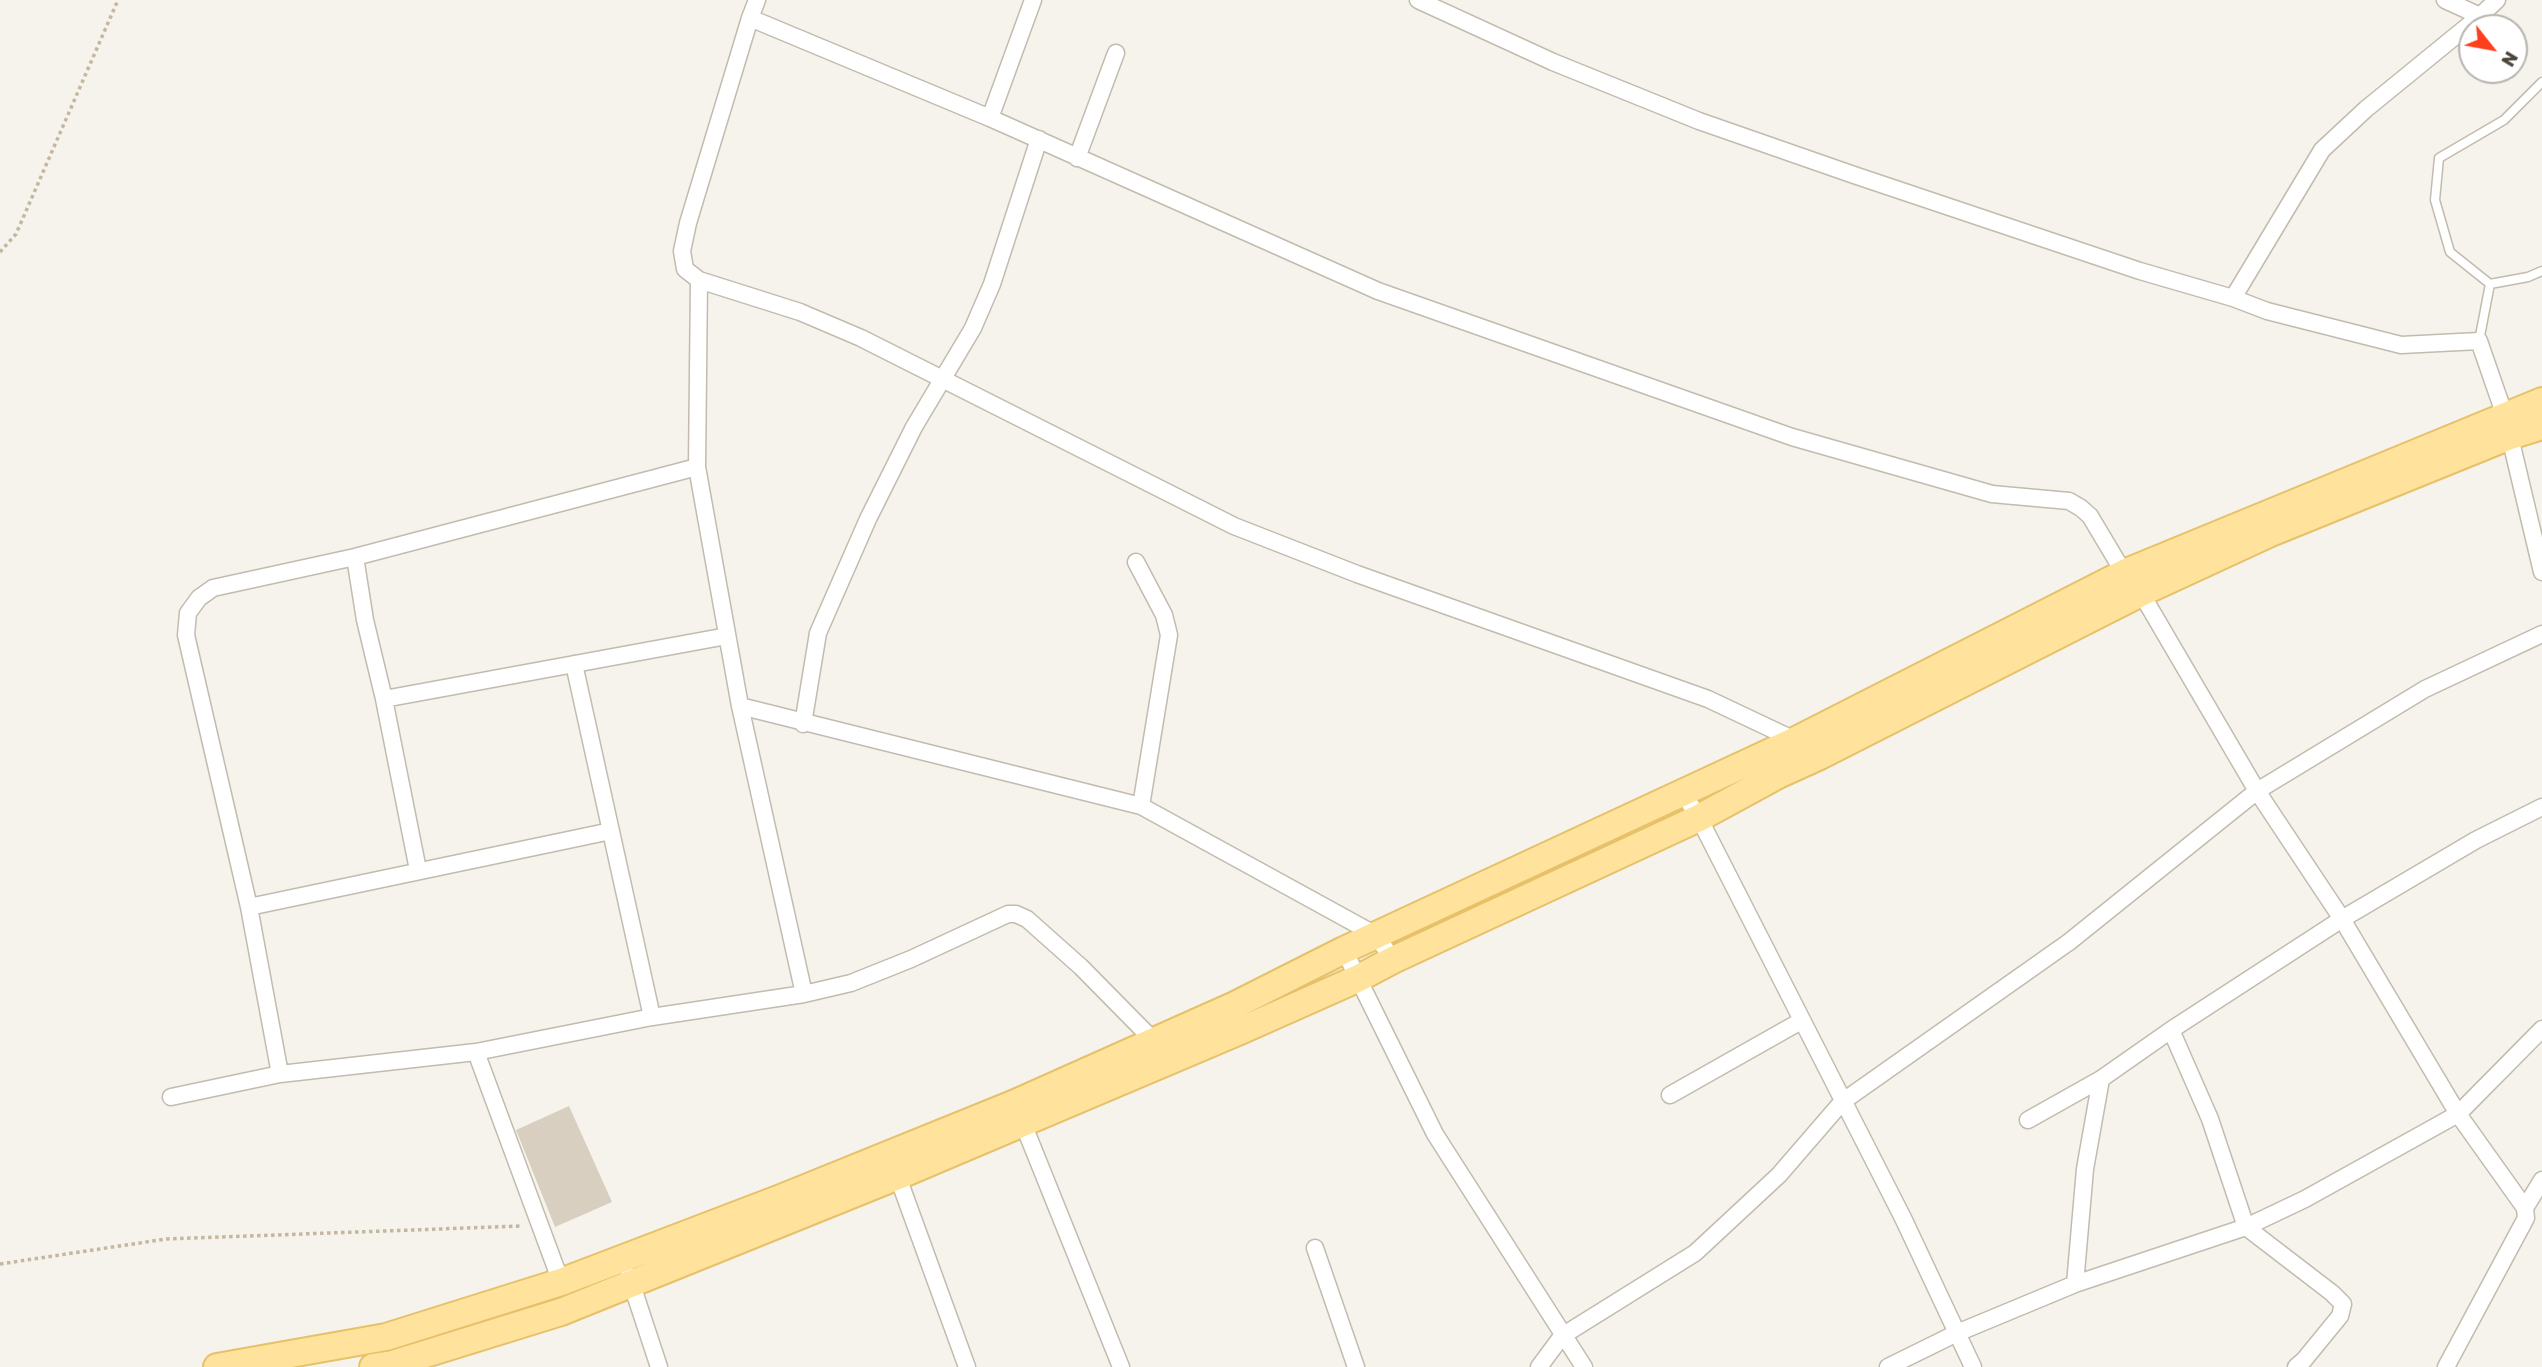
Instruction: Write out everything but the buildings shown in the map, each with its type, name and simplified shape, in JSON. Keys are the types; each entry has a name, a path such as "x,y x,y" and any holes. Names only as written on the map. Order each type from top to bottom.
{"main road":[{"path":"1237,1018 1344,950 2133,583 2507,426 2542,401"},
{"path":"2507,426 2542,426"},
{"path":"386,1366 561,1312 628,1271 893,1165 1237,1018 1359,978 1699,818 1778,775 1820,757 2133,583"},
{"path":"218,1367 386,1338 561,1282 628,1271"}],"street":[{"path":"757,0 682,251 685,270 699,280 800,312 860,338 1234,526 1357,574 1708,699 1797,740 1820,757"},
{"path":"990,118 1033,0"},
{"path":"1418,0 1553,62 1699,121 1854,176 2140,271 2233,298 2267,311 2401,345 2479,341 2507,426 2542,572"},
{"path":"2445,0 2476,14"},
{"path":"2482,14 2497,0"},
{"path":"750,18 990,118 1378,291 1792,437 1992,494 2069,502 2081,508 2091,516 2133,583 2257,791 2342,919 2458,1114 2525,1208 2526,1218 2521,1232 2446,1367"},
{"path":"2233,298 2322,150 2366,109 2458,34"},
{"path":"1077,158 1115,52"},
{"path":"803,724 818,633 868,519 914,427 973,328 992,284 1038,139"},
{"path":"699,280 697,467 740,706 804,994"},
{"path":"280,1074 249,907 186,635 188,613 199,597 213,589 355,557 697,467"},
{"path":"355,557 365,621 384,699 418,870"},
{"path":"1136,562 1164,615 1169,635 1141,806"},
{"path":"1539,1367 1562,1336 1695,1253 1779,1175 1843,1102 2069,942 2257,791 2425,689 2542,635"},
{"path":"384,699 727,636"},
{"path":"574,664 652,1017"},
{"path":"740,706 803,724 1141,806 1376,935 1393,960"},
{"path":"1683,793 1699,818 1903,1218 1973,1367"},
{"path":"2028,1120 2101,1079 2171,1030 2342,919 2476,840 2542,807"},
{"path":"249,907 611,831"},
{"path":"171,1097 280,1074 476,1052 652,1017 804,994 851,983 911,959 1008,914 1027,919 1081,967 1158,1051"},
{"path":"1344,950 1435,1134 1584,1367"},
{"path":"1670,1095 1801,1021"},
{"path":"1888,1367 1956,1334 2075,1284 2246,1227 2329,1186 2458,1114 2542,1029"},
{"path":"2171,1030 2210,1119 2246,1227 2343,1304 2340,1316 2304,1360 2295,1367"},
{"path":"476,1052 561,1282"},
{"path":"2075,1284 2085,1169 2101,1079"},
{"path":"1018,1113 1121,1367"},
{"path":"893,1165 967,1367"},
{"path":"2525,1208 2542,1180"},
{"path":"1315,1248 1356,1367"},
{"path":"628,1271 659,1367"},
{"path":"386,1338 386,1366"}],"lane":[{"path":"2542,82 2504,120 2439,158 2435,200 2450,252 2490,284 2528,277 2542,271"},
{"path":"2479,341 2490,284"}],"path":[{"path":"0,252 16,234 118,0"},
{"path":"0,1264 166,1239 541,1225"}]}
